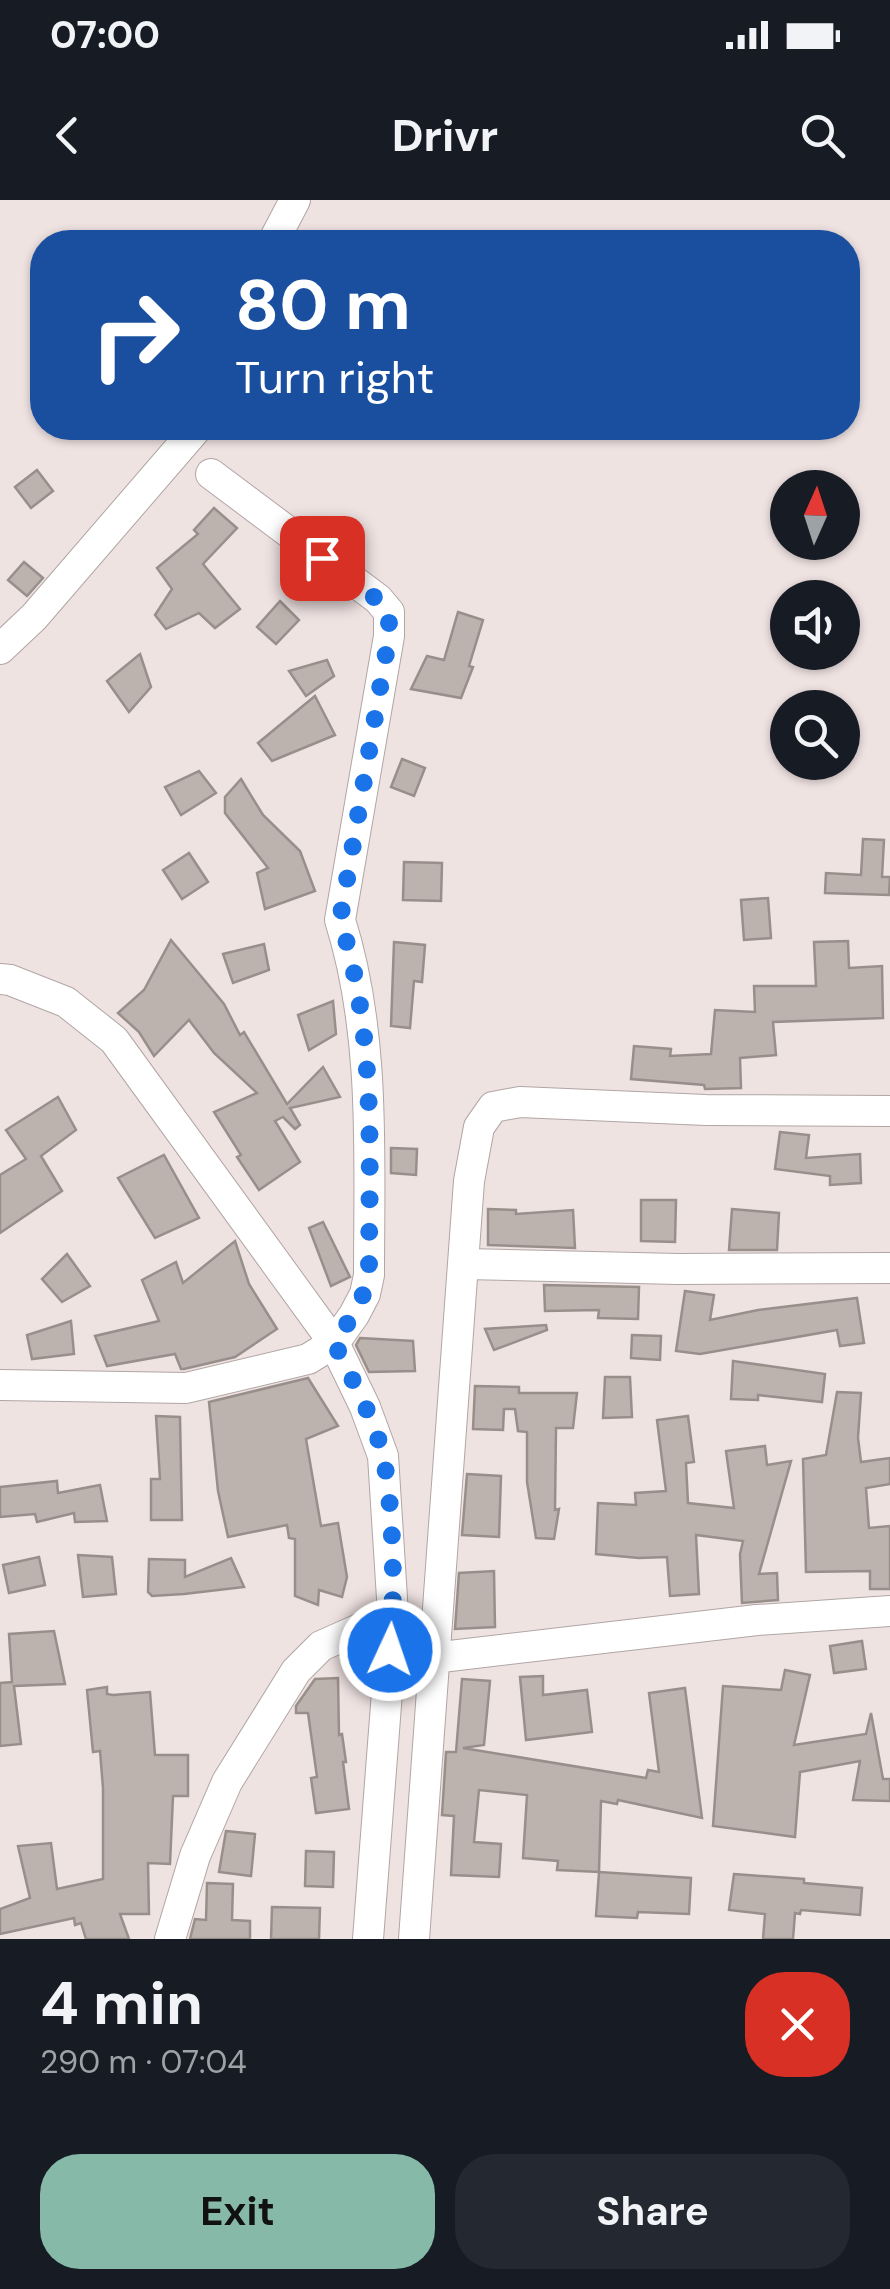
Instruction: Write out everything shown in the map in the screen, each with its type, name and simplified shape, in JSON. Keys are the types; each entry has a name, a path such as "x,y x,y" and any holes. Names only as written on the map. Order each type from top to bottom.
{"street":[{"path":"279,230 295,200"},
{"path":"0,649 34,617 186,440"},
{"path":"0,1385 186,1388 308,1359 334,1342 365,1294 369,1275 369,1099 352,956 340,920 389,636 389,612 211,474"},
{"path":"0,980 10,980 66,1002 114,1040 334,1342 365,1407 382,1456 394,1614 368,1939"},
{"path":"414,1939 469,1182 478,1128 493,1107 520,1102 706,1110 890,1111"},
{"path":"465,1264 890,1268"},
{"path":"433,1658 757,1620 890,1611"},
{"path":"170,1939 196,1856 227,1782 296,1670 322,1646 394,1614"}],"building":[{"path":"37,470 53,491 31,508 15,487"},
{"path":"214,508 237,528 203,564 240,609 215,628 199,613 166,629 155,615 172,589 157,568 198,534 194,530"},
{"path":"24,562 43,578 27,596 8,580"},
{"path":"280,601 299,620 276,644 257,627"},
{"path":"458,612 483,620 469,666 473,667 461,698 411,689 427,656 444,660"},
{"path":"140,654 151,687 129,712 107,681"},
{"path":"327,660 334,676 306,696 289,671"},
{"path":"315,696 335,735 272,761 258,743"},
{"path":"402,759 425,768 414,796 391,787"},
{"path":"199,771 216,793 181,815 165,787"},
{"path":"241,779 263,815 300,851 315,891 265,909 257,873 268,868 225,813 225,797"},
{"path":"863,839 884,840 882,877 890,877 889,895 825,893 826,873 861,875"},
{"path":"189,853 208,882 182,899 163,870"},
{"path":"404,862 442,863 441,901 403,900"},
{"path":"768,898 771,938 744,940 741,900"},
{"path":"171,940 224,1004 240,1035 244,1032 287,1104 323,1067 340,1097 290,1108 300,1125 295,1129 283,1117 275,1121 300,1162 259,1190 214,1112 257,1093 214,1053 189,1020 154,1056 139,1032 118,1013 144,990"},
{"path":"848,941 849,968 882,966 883,1018 773,1022 776,1055 740,1058 741,1088 705,1089 704,1085 631,1079 634,1046 671,1049 670,1056 711,1054 715,1010 755,1012 754,986 816,986 814,942"},
{"path":"394,942 425,945 422,982 414,981 410,1028 391,1026"},
{"path":"264,944 269,970 233,983 223,954"},
{"path":"333,1001 336,1034 309,1050 298,1015"},
{"path":"58,1097 76,1130 41,1156 62,1191 0,1233 0,1175 26,1159 6,1130"},
{"path":"780,1132 809,1135 806,1158 860,1154 861,1183 830,1185 830,1176 775,1169"},
{"path":"391,1148 417,1149 416,1175 391,1173"},
{"path":"164,1155 199,1218 155,1238 118,1178"},
{"path":"641,1200 676,1200 675,1242 641,1241"},
{"path":"488,1209 516,1210 516,1214 573,1210 575,1248 488,1245"},
{"path":"732,1209 779,1213 777,1250 729,1250"},
{"path":"323,1222 350,1277 331,1286 309,1228"},
{"path":"235,1241 249,1284 277,1329 235,1357 184,1369 175,1354 107,1366 95,1336 159,1321 142,1280 176,1262 183,1283"},
{"path":"67,1254 90,1286 62,1302 42,1279"},
{"path":"544,1285 639,1287 638,1319 598,1318 599,1310 545,1311"},
{"path":"685,1291 714,1295 710,1320 857,1298 864,1343 840,1346 837,1330 700,1354 676,1351"},
{"path":"71,1321 74,1354 32,1359 27,1335"},
{"path":"546,1325 547,1330 494,1350 485,1329"},
{"path":"632,1335 661,1336 660,1360 631,1358"},
{"path":"360,1338 413,1341 415,1371 369,1372 356,1345"},
{"path":"733,1361 825,1374 822,1402 758,1395 758,1400 731,1399"},
{"path":"605,1377 630,1377 632,1417 603,1418"},
{"path":"308,1378 338,1426 306,1439 321,1526 338,1523 347,1577 342,1597 319,1590 318,1605 295,1596 295,1539 289,1538 287,1525 228,1537 218,1491 209,1402"},
{"path":"475,1386 519,1387 519,1393 577,1393 573,1428 556,1428 555,1510 559,1509 554,1539 536,1538 527,1482 527,1432 518,1431 515,1409 504,1409 503,1430 473,1429"},
{"path":"837,1392 861,1393 861,1462 890,1458 890,1484 866,1488 869,1528 890,1526 890,1589 870,1589 870,1571 806,1572 803,1459 826,1455"},
{"path":"156,1416 180,1417 182,1520 151,1520 151,1479 160,1479"},
{"path":"688,1416 694,1462 686,1463 688,1503 734,1508 726,1451 765,1446 767,1465 791,1461 759,1574 777,1573 778,1600 742,1603 743,1541 696,1535 699,1594 670,1596 667,1557 596,1554 598,1503 636,1505 635,1493 666,1491 657,1420"},
{"path":"467,1474 501,1476 499,1537 462,1535"},
{"path":"57,1481 58,1493 100,1485 107,1521 75,1522 74,1513 37,1522 35,1514 0,1517 0,1487"},
{"path":"78,1555 112,1557 116,1594 83,1597"},
{"path":"39,1557 45,1585 9,1593 3,1565"},
{"path":"231,1558 244,1587 152,1596 148,1592 149,1559 185,1560 185,1577"},
{"path":"494,1571 495,1627 455,1629 459,1573"},
{"path":"54,1631 65,1684 14,1686 21,1744 0,1746 0,1683 12,1682 9,1634"},
{"path":"862,1641 866,1669 834,1673 830,1646"},
{"path":"785,1670 810,1675 794,1745 866,1734 871,1713 883,1779 890,1779 890,1801 853,1800 860,1761 800,1772 795,1837 713,1826 723,1686 781,1690"},
{"path":"543,1676 543,1695 587,1690 592,1732 526,1740 520,1677"},
{"path":"338,1678 339,1735 342,1734 346,1762 349,1809 316,1813 311,1778 317,1777 308,1713 296,1713 296,1706 315,1679"},
{"path":"462,1679 490,1681 484,1745 463,1748 646,1778 648,1770 659,1772 649,1693 685,1688 702,1818 618,1800 617,1804 601,1801 599,1872 557,1870 558,1861 523,1858 527,1795 479,1790 474,1842 501,1844 499,1877 451,1875 454,1816 442,1815 446,1752 456,1752"},
{"path":"107,1687 107,1694 113,1695 150,1692 155,1755 188,1755 188,1796 173,1796 170,1864 148,1863 149,1914 120,1914 129,1939 86,1939 81,1923 75,1925 74,1918 0,1934 0,1909 30,1898 18,1846 51,1843 57,1889 103,1879 100,1751 93,1752 87,1690"},
{"path":"226,1831 255,1834 251,1876 219,1872"},
{"path":"306,1851 334,1852 333,1887 305,1886"},
{"path":"599,1872 691,1878 689,1914 638,1912 637,1918 596,1916"},
{"path":"734,1874 862,1888 860,1915 801,1910 800,1914 795,1913 793,1939 763,1939 765,1914 729,1910"},
{"path":"207,1883 233,1884 232,1920 250,1921 250,1939 190,1939 195,1919 206,1920"},
{"path":"272,1907 320,1908 319,1939 271,1939"}],"route":[{"path":"322,558 389,612 389,636 340,920 352,956 369,1099 369,1275 365,1294 334,1342 365,1407 382,1456 394,1614 390,1650"}]}
